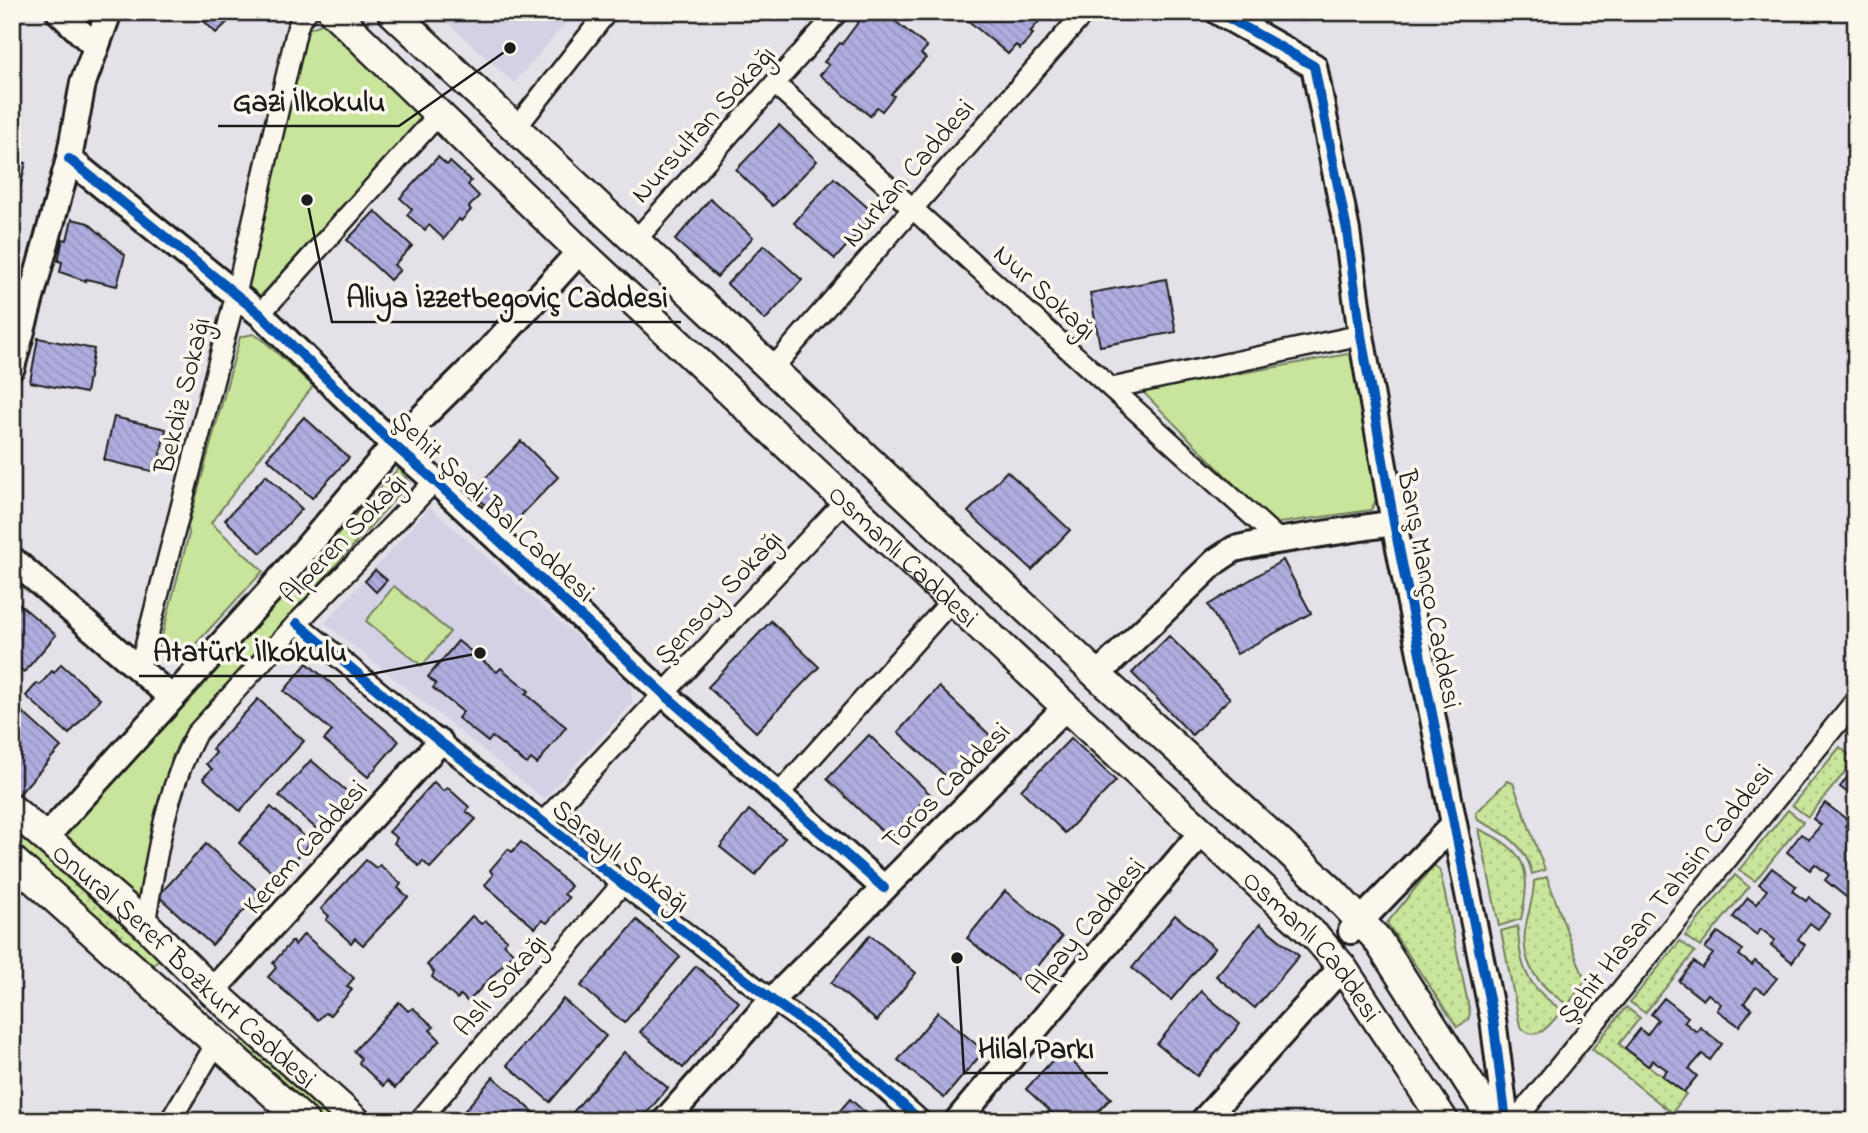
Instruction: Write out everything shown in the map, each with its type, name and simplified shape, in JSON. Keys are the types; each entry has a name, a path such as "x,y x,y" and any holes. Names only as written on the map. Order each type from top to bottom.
{"main road":[{"name":"Osmanlı Caddesi","path":"333,12 580,251 1066,707 1297,919 1342,967 1444,1121"},
{"name":"Osmanlı Caddesi","path":"392,12 1097,675 1317,876 1363,930 1497,1121"},
{"name":"Onural Şeref Bozkurt Caddesi","path":"12,809 145,924 212,991 356,1121"},
{"name":"Onural Şeref Bozkurt Caddesi","path":"12,860 304,1121"},
{"path":"1363,930 1381,953 1376,967 1355,974 1342,967 1337,954 1340,940 1363,930"}],"street":[{"path":"59,12 95,46"},
{"path":"12,367 69,159 83,83 109,12"},
{"name":"Bekdiz Sokağı","path":"139,670 236,294 297,29 301,18 307,12"},
{"path":"516,128 607,12"},
{"name":"Nursultan Sokağı","path":"636,240 838,12"},
{"name":"Nurkan Caddesi","path":"772,369 1085,12"},
{"name":"Barış Manço Caddesi","path":"1218,12 1314,66 1347,231 1361,335 1394,523 1493,1019 1497,1121"},
{"name":"Nur Sokağı","path":"775,84 1279,540"},
{"path":"260,314 439,114"},
{"name":"Şehit Şadi Bal Caddesi","path":"69,159 260,314 394,444 664,694 884,888"},
{"path":"45,838 268,593 394,444 484,356 580,251"},
{"path":"1112,388 1361,335"},
{"name":"Alperen Sokağı","path":"145,924 163,824 191,743 214,712 435,481"},
{"name":"Şensoy Sokağı","path":"543,822 846,500"},
{"path":"1097,675 1216,561 1234,550 1279,540 1394,523"},
{"path":"12,559 172,698"},
{"path":"778,795 952,600"},
{"name":"Saraylı Sokağı","path":"297,623 440,742 772,1000 837,1045 921,1121"},
{"name":"Şehit Hasan Tahsin Caddesi","path":"1497,1121 1856,700"},
{"name":"Toros Caddesi","path":"665,1121 772,1000 1066,707"},
{"name":"Kerem Caddesi","path":"212,991 440,742"},
{"path":"1363,930 1454,824"},
{"name":"Alpay Caddesi","path":"957,1121 1202,832"},
{"name":"Aslı Sokağı","path":"419,1121 622,884"},
{"path":"1203,1121 1342,967"},
{"path":"170,1121 217,1042"}],"shaded area":[{"path":"436,12 575,12 514,83"},
{"path":"430,507 631,684 632,703 544,799 325,623"}],"green space":[{"path":"327,22 426,113 258,299 245,287 305,38 308,29"},
{"path":"253,334 262,339 313,386 211,523 263,571 179,662 158,651 189,534 188,527 240,337"},
{"path":"1348,354 1354,358 1379,494 1371,510 1273,524 1142,391"},
{"path":"399,468 409,483 180,740 172,757 136,905 57,841 138,747"},
{"path":"394,586 450,632 422,666 366,621"},
{"path":"1840,747 1855,760 1808,817 1792,805"},
{"path":"1507,781 1513,783 1545,870 1532,874 1519,847 1505,835 1478,820 1476,813"},
{"path":"1788,810 1803,822 1755,881 1739,870"},
{"path":"12,826 161,957 152,967 12,844"},
{"path":"1479,829 1507,845 1522,864 1526,887 1521,919 1499,926"},
{"path":"1434,865 1440,871 1470,1013 1468,1020 1457,1027 1387,923"},
{"path":"1735,875 1749,887 1700,947 1685,936"},
{"path":"1547,877 1585,981 1568,1005 1541,983 1526,955 1525,931 1534,881"},
{"path":"1518,926 1520,953 1527,975 1540,993 1562,1010 1549,1026 1532,1034 1520,1026 1501,931"},
{"path":"1680,941 1695,952 1645,1013 1630,1002"},
{"path":"1626,1007 1640,1018 1619,1044 1686,1094 1672,1113 1592,1049"},
{"path":"245,1037 337,1121 317,1121 237,1047"}],"building":[{"path":"195,12 238,12 216,33"},
{"path":"873,12 884,12 927,47 921,54 926,58 891,94 894,96 882,111 877,107 870,116 820,75 829,65 824,62 840,43 842,44 865,13 869,17"},
{"path":"1051,12 1049,15 1046,13 1030,32 1033,34 1020,49 1016,45 1008,54 959,13"},
{"path":"779,125 817,161 773,206 736,170"},
{"path":"438,157 447,165 450,162 471,181 468,185 479,196 469,207 471,210 461,221 459,219 444,239 429,225 425,230 407,215 412,209 400,198"},
{"path":"12,160 26,163 14,214 12,214"},
{"path":"834,178 875,214 835,259 794,223"},
{"path":"710,199 753,237 717,277 675,240"},
{"path":"375,211 412,246 394,265 400,270 390,280 347,240"},
{"path":"72,219 88,223 125,255 117,286 86,281 60,272 62,262 58,261 63,239 67,240"},
{"path":"764,245 802,280 765,320 727,284"},
{"path":"1166,279 1176,332 1100,346 1090,293"},
{"path":"38,338 94,349 86,393 30,382"},
{"path":"114,417 166,429 156,472 104,460"},
{"path":"304,417 349,458 312,498 267,458"},
{"path":"521,441 558,477 509,528 472,492"},
{"path":"1007,471 1070,530 1032,570 968,512"},
{"path":"266,475 302,509 261,553 225,520"},
{"path":"1283,560 1311,613 1237,654 1208,605"},
{"path":"375,570 387,580 376,592 365,581"},
{"path":"12,598 56,635 24,672 12,662"},
{"path":"771,621 819,667 756,732 708,687"},
{"path":"1169,636 1230,698 1192,735 1132,673"},
{"path":"458,641 497,672 501,668 529,691 526,694 566,727 537,764 531,759 527,764 492,737 488,742 458,718 463,712 433,688 436,684 428,677"},
{"path":"307,663 399,741 368,777 324,740 332,731 284,691"},
{"path":"61,664 100,699 69,734 26,696 37,683 40,685"},
{"path":"939,687 992,737 951,781 898,732"},
{"path":"258,699 304,741 240,811 203,778 212,769 206,764 216,753 212,749"},
{"path":"18,708 61,747 12,802 12,714"},
{"path":"869,735 930,794 889,838 827,779"},
{"path":"1071,738 1116,781 1065,833 1021,790"},
{"path":"311,760 351,795 319,831 279,796"},
{"path":"1854,768 1856,769 1856,799 1840,787"},
{"path":"434,782 443,791 448,788 469,807 466,811 476,819 430,868 423,861 419,866 394,843 397,838 389,832"},
{"path":"1825,803 1849,821 1845,826 1856,834 1856,867 1850,874 1856,878 1856,884 1846,897 1825,880 1829,875 1815,864 1810,870 1787,852 1801,834 1809,839 1821,825 1813,819"},
{"path":"271,807 311,842 279,878 239,843"},
{"path":"749,810 785,838 755,875 720,847"},
{"path":"521,842 571,886 564,894 569,898 547,923 542,920 535,928 485,885 493,875 490,870 508,849 512,852"},
{"path":"206,844 260,893 212,945 158,896"},
{"path":"366,860 376,868 380,865 401,884 398,888 408,897 363,945 355,938 351,943 326,920 329,916 321,909"},
{"path":"1772,868 1796,886 1792,891 1806,901 1809,897 1830,914 1818,929 1810,923 1798,939 1805,945 1792,962 1771,945 1775,940 1761,929 1757,935 1733,917 1748,898 1756,904 1767,890 1759,884"},
{"path":"1005,891 1062,937 1023,984 967,938"},
{"path":"1175,915 1215,948 1171,1000 1132,968"},
{"path":"472,916 481,924 486,921 507,940 504,944 514,953 468,1002 461,995 457,999 432,977 434,972 427,965"},
{"path":"637,920 680,957 624,1023 581,986"},
{"path":"1260,924 1299,956 1255,1008 1216,976"},
{"path":"1718,932 1743,950 1739,955 1752,965 1755,961 1777,978 1765,993 1756,987 1744,1003 1752,1009 1739,1026 1717,1010 1721,1004 1708,994 1703,1000 1679,981 1694,962 1702,968 1713,954 1705,948"},
{"path":"304,934 354,978 347,986 352,990 330,1015 325,1013 318,1020 268,977 276,968 273,963 292,941 295,945"},
{"path":"870,935 916,973 877,1021 831,983"},
{"path":"696,966 739,1002 683,1068 640,1032"},
{"path":"1201,991 1240,1024 1197,1076 1157,1044"},
{"path":"1664,998 1688,1017 1684,1022 1697,1032 1700,1027 1722,1044 1710,1060 1702,1054 1689,1069 1697,1076 1684,1092 1662,1076 1667,1070 1653,1060 1648,1066 1625,1048 1640,1029 1647,1035 1658,1020 1651,1014"},
{"path":"563,999 606,1036 550,1102 507,1065"},
{"path":"399,1002 408,1011 413,1008 434,1027 430,1030 440,1040 395,1088 387,1081 383,1086 359,1063 361,1058 354,1051"},
{"path":"938,1012 984,1051 944,1098 898,1060"},
{"path":"1061,1051 1111,1098 1089,1121 1061,1121 1026,1089"},
{"path":"624,1052 668,1088 640,1121 572,1121 568,1118"},
{"path":"493,1077 536,1114 531,1121 456,1121"},
{"path":"850,1099 875,1121 831,1121"}],"cycle path":[{"path":"1218,12 1314,66 1347,231 1361,335 1394,523 1493,1019 1506,1121"},
{"path":"69,159 260,314 394,445 664,694 884,888"},
{"path":"297,623 440,742 772,1000 837,1046 921,1121"}],"place":[{"name":"Gazi İlkokulu","path":"510,48"},
{"name":"Aliya İzzetbegoviç Caddesi","path":"307,200"},
{"name":"Atatürk İlkokulu","path":"480,653"},
{"name":"Hilal Parkı","path":"957,958"}]}
